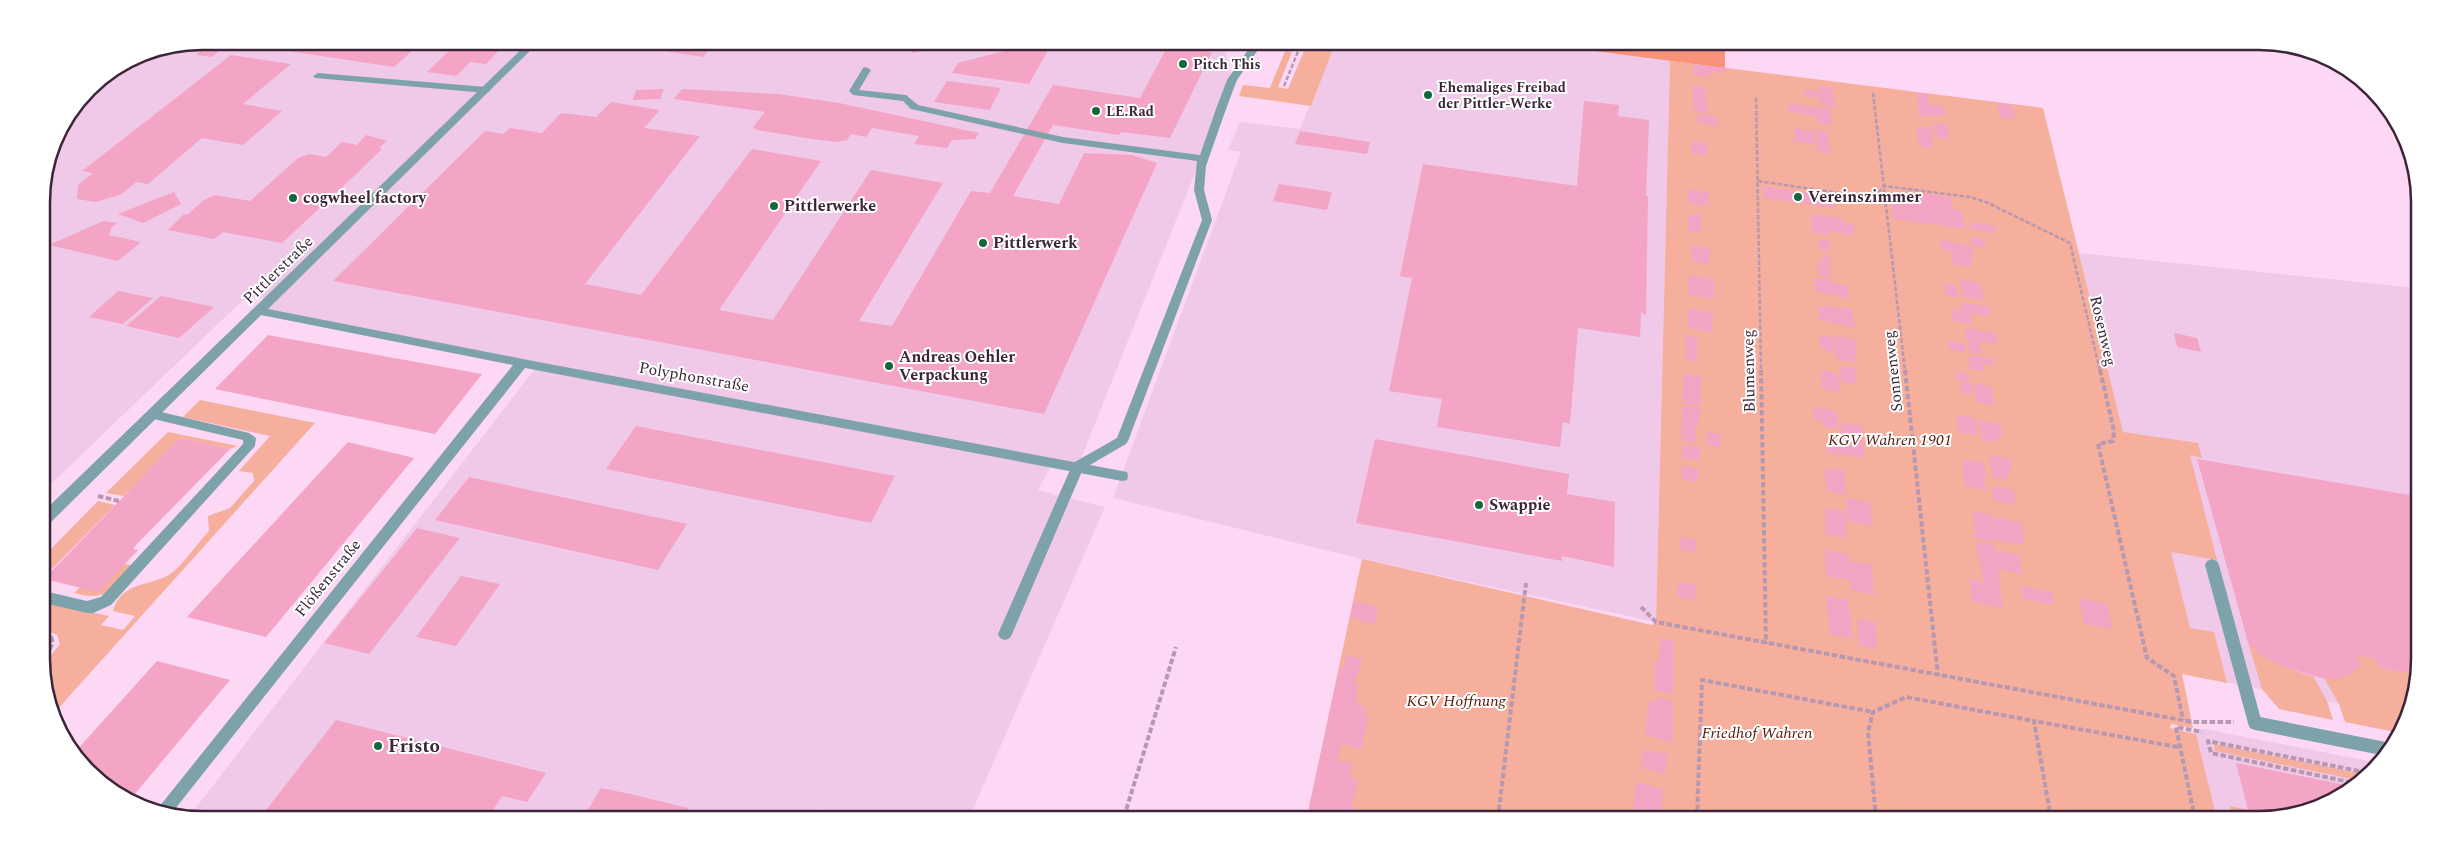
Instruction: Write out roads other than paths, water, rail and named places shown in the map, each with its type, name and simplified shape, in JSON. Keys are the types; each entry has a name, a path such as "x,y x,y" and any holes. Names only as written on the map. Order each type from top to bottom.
{"street":[{"name":"Pittlerstraße","path":"50,514 526,50"},
{"path":"1004,634 1078,466 1122,441 1207,220 1199,190 1203,159 1232,80 1253,50"},
{"path":"866,70 854,90 856,93 906,98 915,107 1063,140 1203,159"},
{"path":"318,76 486,90"},
{"name":"Polyphonstraße","path":"260,311 522,363 1078,466 1122,476"},
{"name":"Flößenstraße","path":"168,807 522,363"},
{"path":"50,598 93,607 106,601 249,446 250,438 245,436 152,415"},
{"path":"2212,565 2254,723 2381,748"}],"place":[{"name":"Pitch This","path":"1183,64"},
{"name":"Ehemaliges Freibad der Pittler-Werke","path":"1428,95"},
{"name":"LE.Rad","path":"1096,111"},
{"name":"Vereinszimmer","path":"1798,197"},
{"name":"cogwheel factory","path":"293,198"},
{"name":"Pittlerwerke","path":"774,206"},
{"name":"Pittlerwerk","path":"983,243"},
{"name":"Andreas Oehler Verpackung","path":"889,366"},
{"name":"Swappie","path":"1479,505"},
{"name":"Fristo","path":"378,746"}],"park label":[{"name":"KGV Wahren 1901","path":"1890,440"},
{"name":"KGV Hoffnung","path":"1456,701"},
{"name":"Friedhof Wahren","path":"1757,733"}]}
